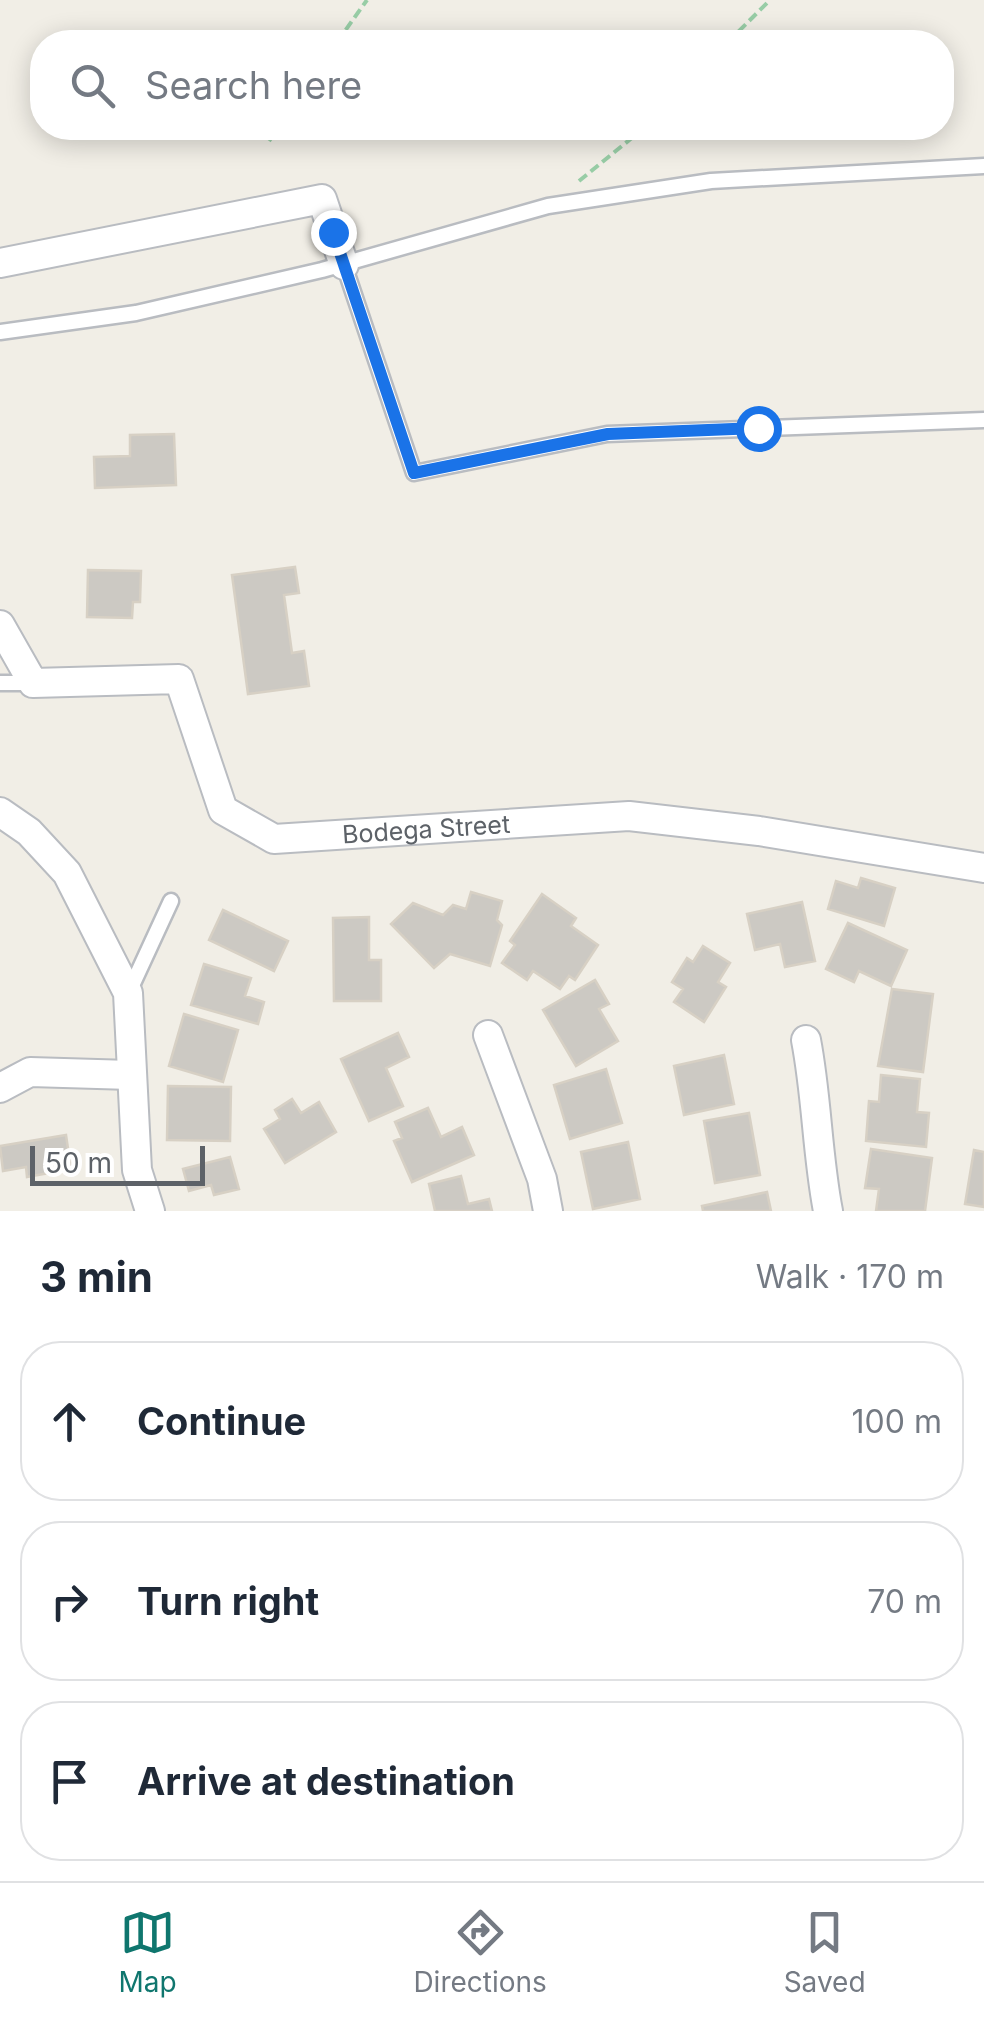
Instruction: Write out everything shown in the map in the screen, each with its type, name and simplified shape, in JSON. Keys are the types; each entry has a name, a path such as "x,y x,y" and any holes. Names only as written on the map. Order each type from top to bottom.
{"street":[{"path":"0,263 322,199 344,265"},
{"path":"0,625 33,683"},
{"name":"Bodega Street","path":"33,683 179,679 223,810 274,840 630,816 759,830 984,868"},
{"path":"0,812 29,832 67,874 128,993 137,1170 150,1211"},
{"path":"488,1035 542,1179 548,1211"},
{"path":"806,1040 818,1106 820,1169 828,1211"},
{"path":"0,1088 30,1072 131,1075"}],"lane":[{"path":"0,332 136,312 344,265 548,206 712,181 984,166"},
{"path":"344,265 414,473 608,434 984,420"},
{"path":"0,683 33,683"},
{"path":"128,993 171,901"}],"path":[{"path":"346,30 367,0"},
{"path":"740,30 770,0"},
{"path":"548,206 629,140"}],"building":[{"path":"174,434 176,485 95,488 94,457 130,456 130,435"},
{"path":"295,567 299,593 284,595 292,653 304,651 309,686 248,694 232,575"},
{"path":"88,570 141,571 140,602 133,602 132,618 87,617"},
{"path":"861,878 895,888 884,926 828,909 836,881 858,888"},
{"path":"471,892 502,901 497,920 502,925 490,966 450,954 434,968 391,924 413,903 443,915 453,905 466,909"},
{"path":"542,894 576,918 571,926 598,945 575,980 569,976 560,989 533,971 527,980 502,963 515,945 510,941"},
{"path":"802,902 815,961 785,967 780,944 755,950 747,914"},
{"path":"223,910 288,941 274,971 209,940"},
{"path":"369,917 369,960 381,960 381,1001 334,1001 333,918"},
{"path":"848,923 907,950 891,986 859,971 854,982 826,969"},
{"path":"703,946 730,963 718,982 726,987 704,1022 674,1002 683,989 672,982 687,958 693,962"},
{"path":"204,964 251,978 245,996 264,1002 258,1024 191,1005"},
{"path":"595,980 609,1004 599,1009 618,1041 576,1066 543,1010"},
{"path":"892,989 933,994 923,1072 878,1066"},
{"path":"184,1014 238,1030 223,1082 169,1066"},
{"path":"398,1033 409,1057 386,1068 403,1106 369,1121 341,1059"},
{"path":"724,1055 734,1104 684,1115 674,1066"},
{"path":"606,1069 622,1123 570,1139 554,1085"},
{"path":"881,1075 920,1079 917,1112 929,1113 926,1147 866,1141 869,1101 879,1102"},
{"path":"168,1086 231,1087 230,1141 167,1140"},
{"path":"292,1099 301,1113 319,1102 336,1132 285,1163 264,1129 280,1119 275,1110"},
{"path":"428,1108 441,1137 462,1127 474,1155 412,1182 394,1141 402,1138 395,1122"},
{"path":"749,1113 760,1175 715,1183 704,1121"},
{"path":"66,1135 71,1169 27,1177 26,1167 3,1171 0,1146"},
{"path":"628,1142 640,1199 593,1209 581,1152"},
{"path":"871,1149 932,1158 925,1211 876,1211 879,1189 865,1188"},
{"path":"974,1150 984,1152 984,1207 965,1204"},
{"path":"230,1157 239,1189 214,1195 211,1185 189,1191 183,1169"},
{"path":"461,1176 468,1204 489,1199 492,1211 435,1211 429,1184"},
{"path":"767,1192 771,1211 703,1211 702,1206"}],"route":[{"path":"333,232 414,473 608,434 758,428"}]}
